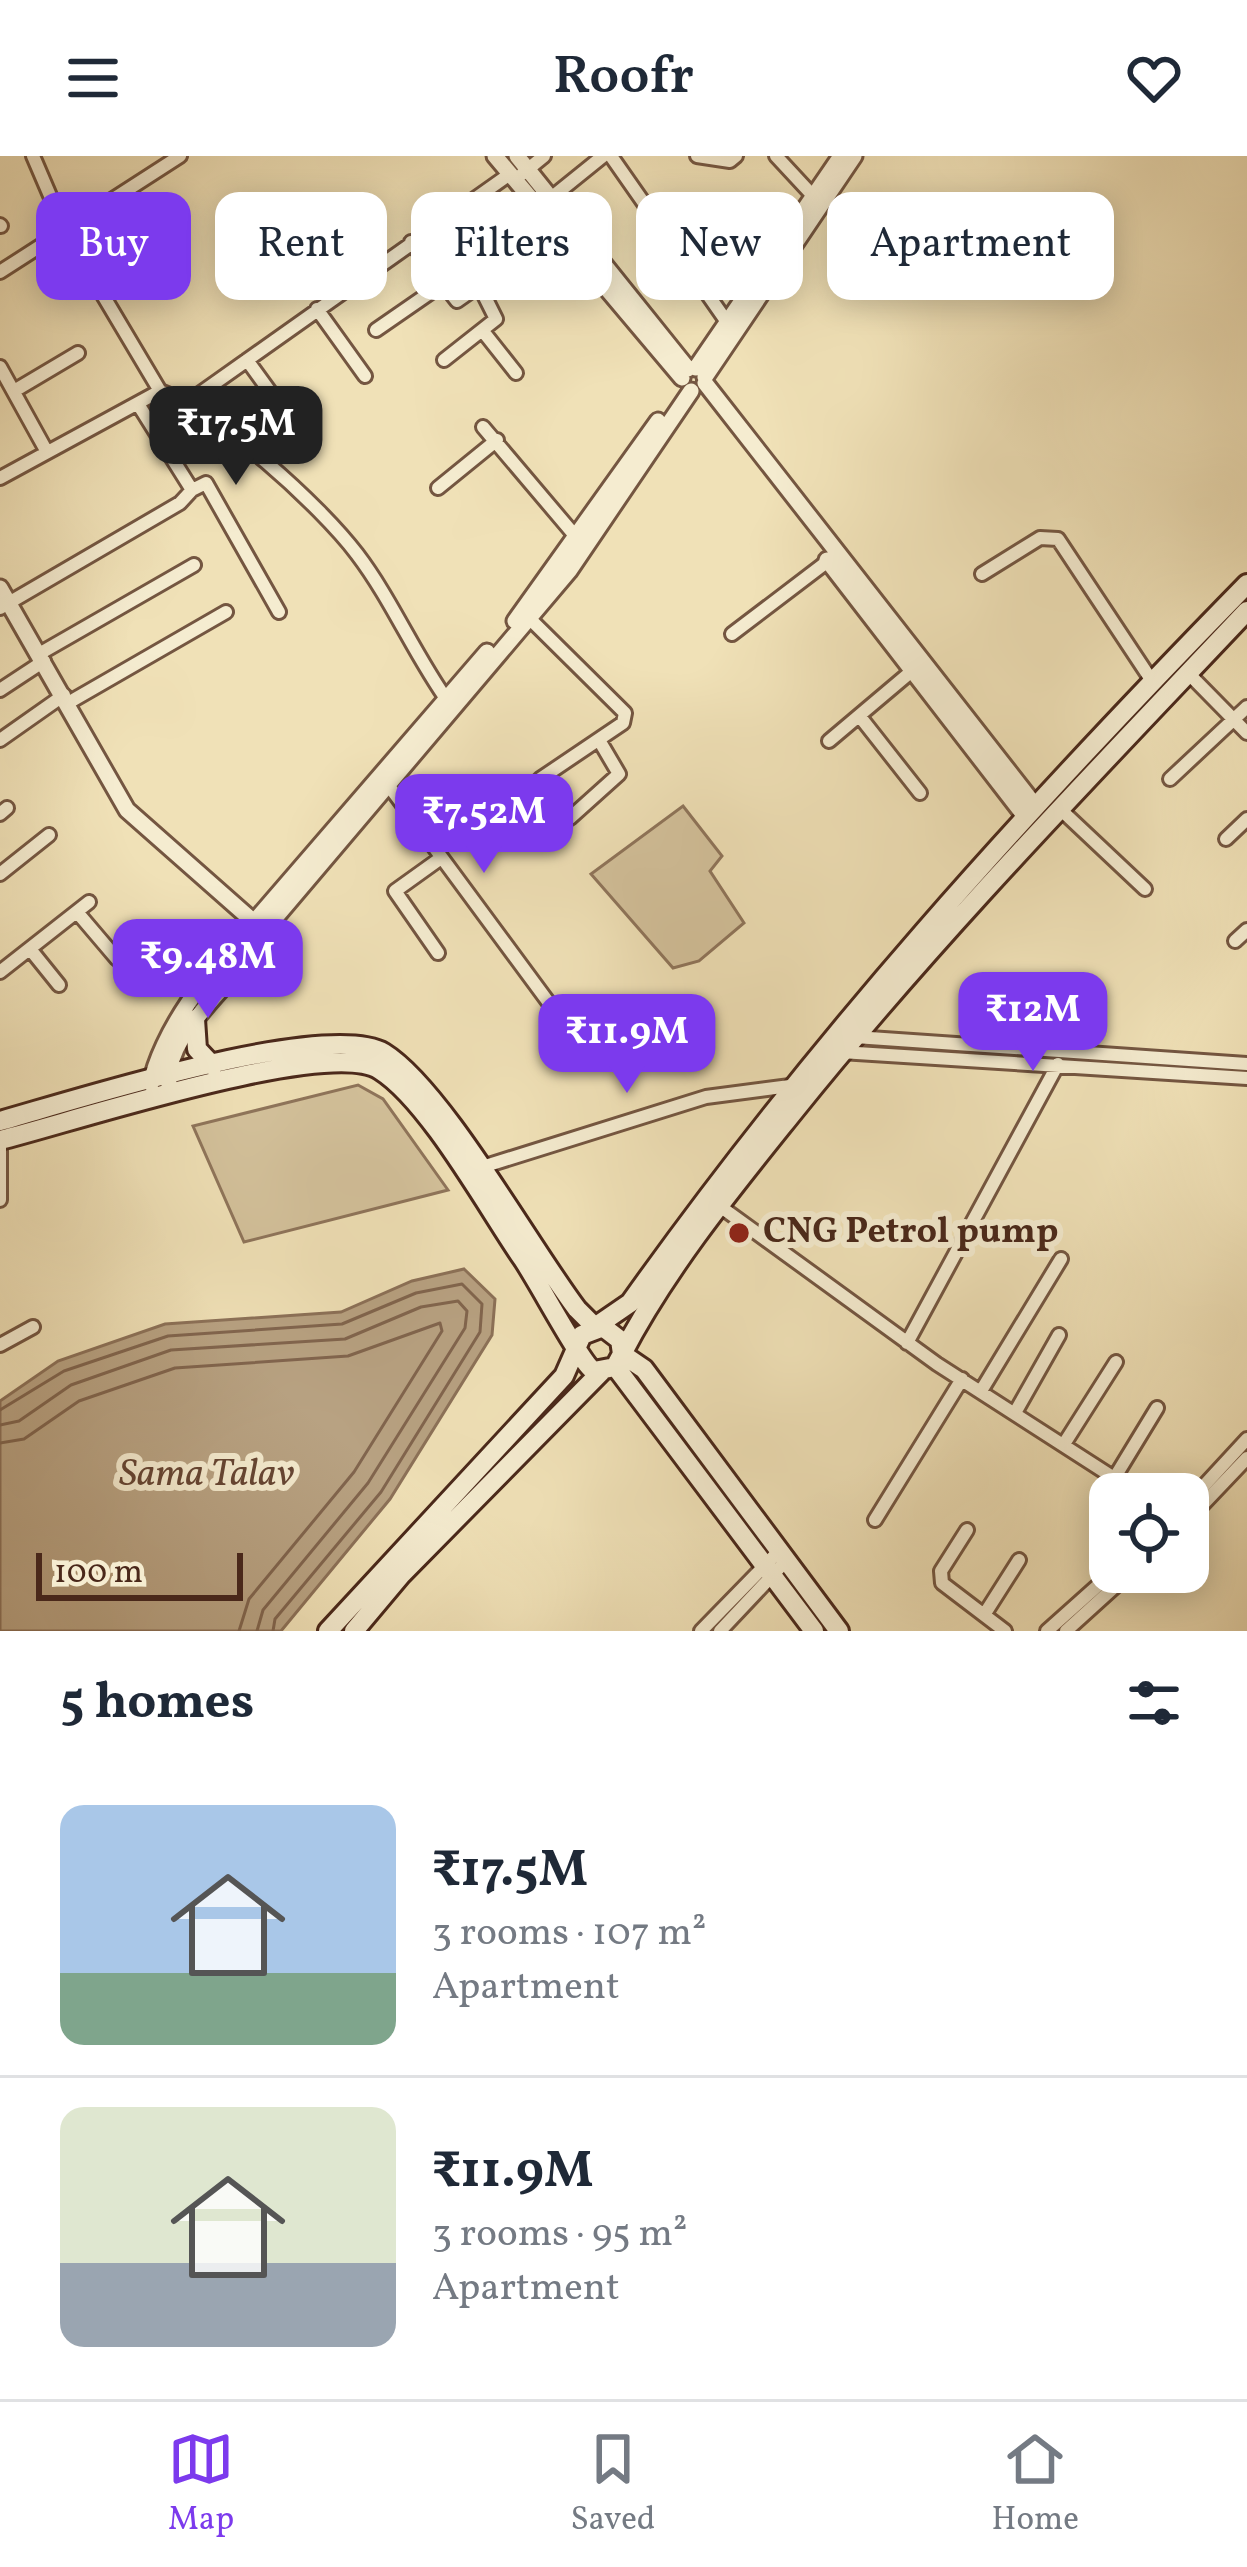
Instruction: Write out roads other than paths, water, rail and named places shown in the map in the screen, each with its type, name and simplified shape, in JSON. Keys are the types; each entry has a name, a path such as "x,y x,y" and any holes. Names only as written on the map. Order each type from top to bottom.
{"main road":[{"path":"467,1492 613,1364 841,1039 1029,809 1247,584"},
{"path":"328,1631 467,1492 564,1376 582,1335 631,1303 790,1086 841,1039 1247,611"},
{"path":"194,1019 197,1049 213,1066"},
{"path":"160,1089 213,1066 330,1043 370,1046 422,1086 595,1327 616,1334 613,1364"},
{"path":"0,1140 9,1119 160,1089 331,1059 375,1066 422,1114 541,1285 587,1368 613,1364 644,1369 814,1631"},
{"path":"353,1631 412,1549"},
{"path":"774,1566 839,1631"}],"street":[{"path":"33,156 48,192"},
{"path":"127,192 180,156"},
{"path":"495,156 544,192"},
{"path":"485,192 544,156"},
{"path":"559,192 607,156 728,322"},
{"path":"697,156 730,161 736,156"},
{"path":"776,156 815,198"},
{"path":"527,615 693,380 841,156"},
{"path":"160,1089 184,1009 386,782 447,701 527,615 854,156"},
{"path":"188,402 411,242"},
{"path":"0,272 36,251"},
{"path":"612,276 1029,809"},
{"path":"612,290 693,380 828,560 918,665"},
{"path":"106,300 160,391 188,402 333,526 359,556 447,701"},
{"path":"376,330 420,300"},
{"path":"444,360 496,313 488,300"},
{"path":"317,310 365,376"},
{"path":"482,330 516,373"},
{"path":"14,391 78,353"},
{"path":"247,360 304,440"},
{"path":"0,367 47,452"},
{"path":"0,478 160,391"},
{"path":"138,404 192,490"},
{"path":"483,427 577,538"},
{"path":"438,488 497,440"},
{"path":"253,930 128,810 3,600 181,502 206,483 279,612"},
{"path":"982,574 1040,538 1058,539 1152,681"},
{"path":"732,634 828,560"},
{"path":"0,690 41,658 194,565"},
{"path":"0,740 226,612"},
{"path":"527,615 620,703 623,723 540,779"},
{"path":"829,742 918,665"},
{"path":"1188,674 1247,733"},
{"path":"1170,779 1247,707"},
{"path":"861,718 920,793"},
{"path":"570,818 619,774 599,740"},
{"path":"386,782 549,1003"},
{"path":"1059,808 1145,889"},
{"path":"1226,839 1247,819"},
{"path":"0,874 49,835"},
{"path":"438,953 395,891 441,858"},
{"path":"0,972 88,902"},
{"path":"77,912 117,959"},
{"path":"160,1089 194,1019 249,951 253,930"},
{"path":"1235,941 1247,930"},
{"path":"30,949 58,985"},
{"path":"841,1039 1247,1064"},
{"path":"841,1039 1057,1066 1247,1078"},
{"path":"907,1342 1065,1052"},
{"path":"478,1168 706,1097 790,1086"},
{"path":"0,1140 0,1200"},
{"path":"721,1207 907,1342 1109,1473"},
{"path":"981,1390 1060,1259"},
{"path":"0,1345 32,1327"},
{"path":"1016,1412 1059,1335"},
{"path":"1064,1444 1116,1362"},
{"path":"875,1520 962,1379"},
{"path":"1117,1473 1157,1408"},
{"path":"1209,1480 1246,1442"},
{"path":"1209,1498 1247,1458"},
{"path":"967,1530 940,1576 945,1586 1006,1631"},
{"path":"984,1615 1019,1560"},
{"path":"701,1631 774,1566"},
{"path":"720,1631 774,1566"},
{"path":"1048,1631 1091,1593"},
{"path":"1066,1631 1108,1593"}],"water":[{"name":"Sama Talav","path":"464,1269 495,1299 492,1335 390,1499 281,1631 0,1631 0,1401 58,1361 165,1324 341,1312 412,1281"}],"place":[{"name":"CNG Petrol pump","path":"739,1233"}]}
